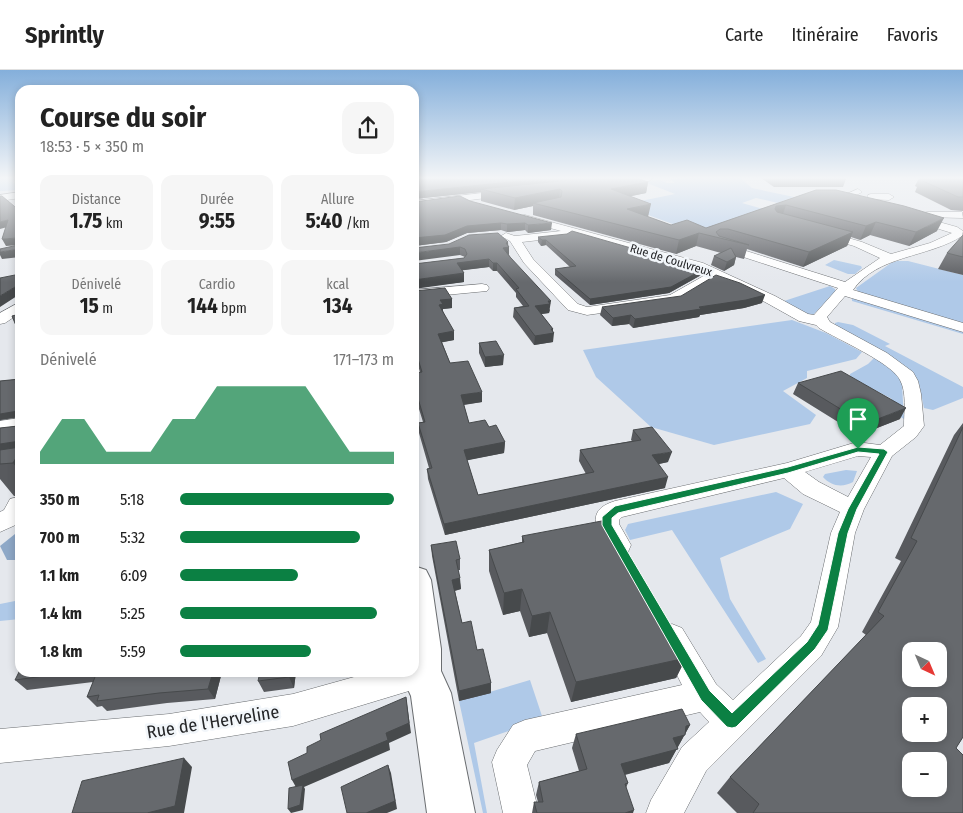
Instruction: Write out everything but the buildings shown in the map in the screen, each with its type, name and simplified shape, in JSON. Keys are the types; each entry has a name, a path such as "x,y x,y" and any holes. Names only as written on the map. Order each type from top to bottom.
{"main road":[{"path":"419,623 422,649 421,674 431,693 451,813"}],"street":[{"name":"Rue de Coulvreux","path":"521,213 513,214 686,262 717,274 804,318 821,321 834,331 894,364 906,375 910,382 914,426 909,433 884,452"},
{"path":"952,221 908,214 952,221"},
{"path":"821,321 822,313 846,289 880,263 895,257 929,256 958,234 952,221"},
{"path":"813,231 895,257"},
{"path":"492,235 500,234 514,239 576,233"},
{"path":"514,239 524,251 528,260 573,307 587,311 674,299 717,274"},
{"path":"720,246 963,328"},
{"path":"419,294 482,288"},
{"path":"0,320 15,310"},
{"path":"0,427 15,425"},
{"path":"632,568 607,525 607,517 615,510 788,470 858,449 884,452 853,509 843,533 824,627 811,646 694,759 664,813"},
{"path":"788,470 811,488 853,509"},
{"path":"662,619 706,695 732,722"},
{"name":"Rue de l'Herveline","path":"0,746 169,730 293,710 410,677"},
{"path":"521,813 509,762 525,737 706,695"}],"shaded area":[{"path":"642,213 772,213 708,237"},
{"path":"834,260 861,266 862,268 855,274 848,274 825,265"},
{"path":"908,261 963,275 963,326 859,294 856,288 891,263"},
{"path":"830,286 835,289 835,292 813,315 805,315 781,302"},
{"path":"852,298 863,299 963,330 963,334 852,301"},
{"path":"792,320 826,333 862,352 856,359 807,371 807,378 783,391 816,415 810,424 714,445 651,427 596,377 583,350"},
{"path":"838,322 853,325 890,344 885,346 963,387 963,398 933,410 924,408 919,384 913,373 834,326"},
{"path":"875,357 899,375 902,385 904,419 880,405 892,399 850,377 850,374 868,364"},
{"path":"846,470 857,471 853,482 849,484 837,485 823,477 825,474"},
{"path":"776,492 803,504 790,529 720,558 730,599 766,659 758,663 672,530 630,540 625,530 628,524"},
{"path":"15,534 15,560 7,560 0,546"},
{"path":"15,601 15,620 0,621 0,604"},
{"path":"530,680 543,719 474,743 487,813 483,813 459,701"}],"route":[{"path":"858,449 884,452 868,479 843,533 824,627 811,646 732,722 706,695 607,525 607,517 615,510 788,470 858,449"}]}
